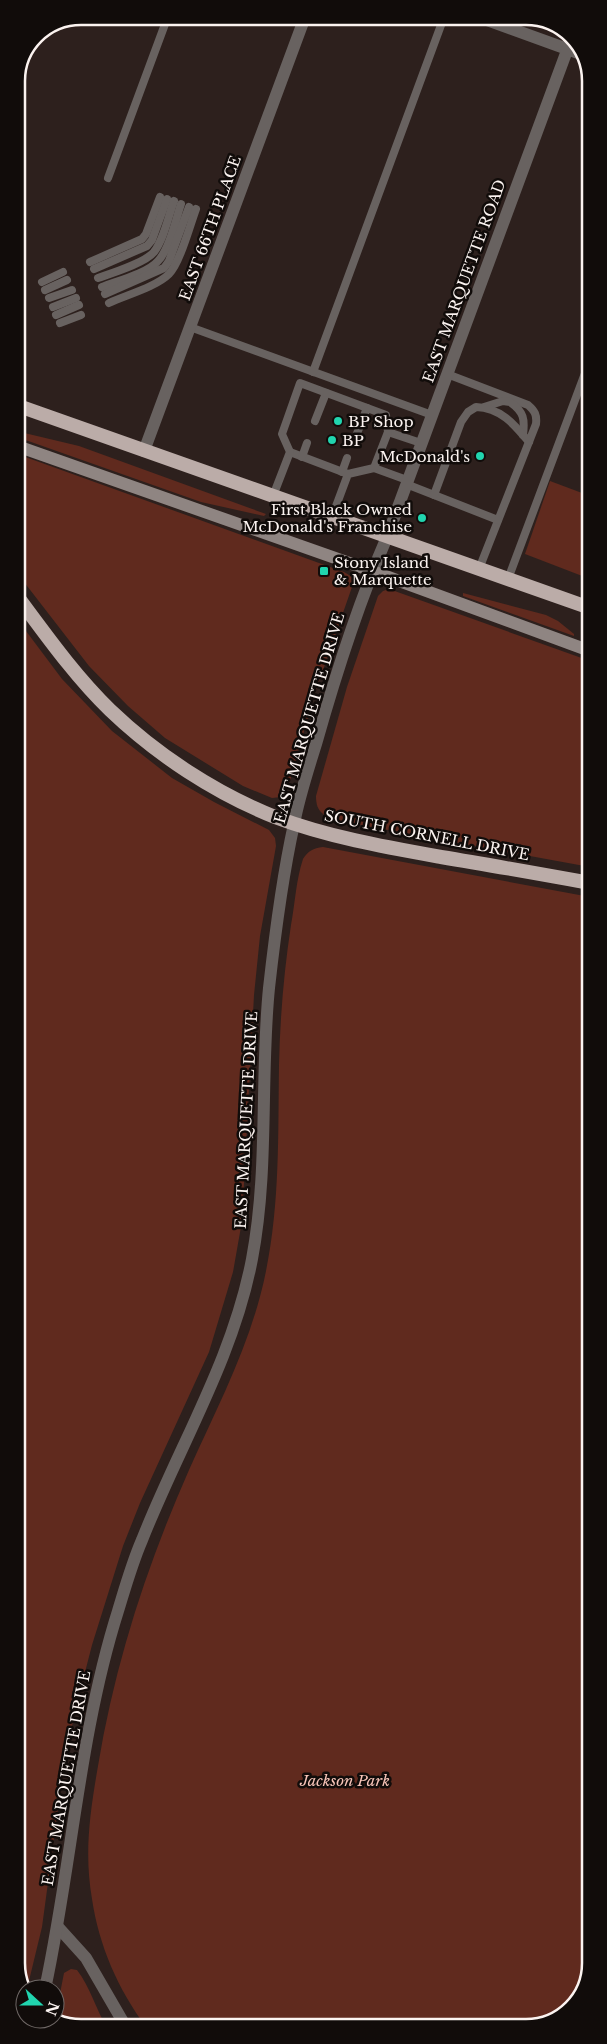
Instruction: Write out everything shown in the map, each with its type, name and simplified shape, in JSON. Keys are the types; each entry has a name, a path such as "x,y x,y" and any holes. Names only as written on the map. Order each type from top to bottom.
{"highway":[{"path":"25,408 582,605"},
{"name":"SOUTH CORNELL DRIVE","path":"25,606 88,687 111,711 148,744 177,764 247,805 294,823 345,839 582,882"}],"main road":[{"path":"25,449 372,571 582,648"}],"street":[{"name":"EAST 66TH PLACE","path":"144,451 302,25"},
{"path":"507,25 566,42"},
{"name":"EAST MARQUETTE ROAD","path":"387,537 569,45"},
{"name":"EAST MARQUETTE DRIVE","path":"47,1979 58,1927 90,1714 103,1660 140,1542 206,1396 231,1335 242,1302 252,1260 262,1180 269,988 294,823 335,676 372,571 387,537"},
{"path":"58,1927 86,1958 121,2019"}],"lane":[{"path":"108,178 165,25"},
{"path":"313,372 441,25"},
{"path":"92,265 147,246 178,203"},
{"path":"98,278 145,259 153,253 178,203"},
{"path":"104,291 164,268 169,261 178,203"},
{"path":"109,303 162,280 170,274 176,265 178,203"},
{"path":"42,282 63,272"},
{"path":"45,290 67,280"},
{"path":"49,298 72,290"},
{"path":"54,311 77,302"},
{"path":"60,323 81,315"},
{"path":"190,327 432,415"},
{"path":"447,374 528,405 534,410 537,417 479,569"},
{"path":"508,579 582,381"},
{"path":"374,468 388,432 386,415 300,383 282,434 290,452 345,473 374,468 434,495 498,520"},
{"path":"315,421 326,393"},
{"path":"484,407 502,401 510,402 522,414 525,421 523,435"},
{"path":"434,495 462,422 468,412 476,407 494,410 506,417 528,442"},
{"path":"356,436 367,408"},
{"path":"388,432 421,443"},
{"path":"302,457 308,443"},
{"path":"273,496 290,452"},
{"path":"332,517 345,473 347,458"}],"green space":[{"path":"25,433 79,446 266,514 264,516 201,502 25,440"},
{"path":"25,457 344,572 354,578 314,696 288,788 281,797 272,798 243,786 165,738 128,706 89,666 25,583"},
{"path":"550,481 582,493 582,576 525,554"},
{"path":"389,589 582,658 582,866 339,821 319,810 316,796 347,687 378,596 383,591"},
{"path":"463,593 546,615 558,621 574,636 463,596"},
{"path":"25,630 62,679 112,731 172,778 269,830 275,838 276,846 260,936 254,995 242,1221 233,1272 209,1352 140,1503 123,1546 92,1645 75,1711 63,1772 42,1927 29,1979 27,1979 25,1963"},
{"name":"Jackson Park","path":"323,847 582,896 582,1971 576,1988 566,2003 548,2015 537,2018 140,2019 118,1982 99,1933 95,1916 88,1865 90,1816 105,1728 123,1652 159,1542 243,1348 260,1297 266,1271 271,1245 276,1194 280,1030 284,977 301,867 303,859 311,850"},
{"path":"71,1969 77,1970 103,2019 77,2019 65,2017 65,1979 63,1979 64,1973"}],"place":[{"name":"BP Shop","path":"338,421"},
{"name":"BP","path":"332,440"},
{"name":"McDonald's","path":"480,456"},
{"name":"First Black Owned McDonald's Franchise","path":"422,518"},
{"name":"Stony Island & Marquette","path":"324,571"}]}
